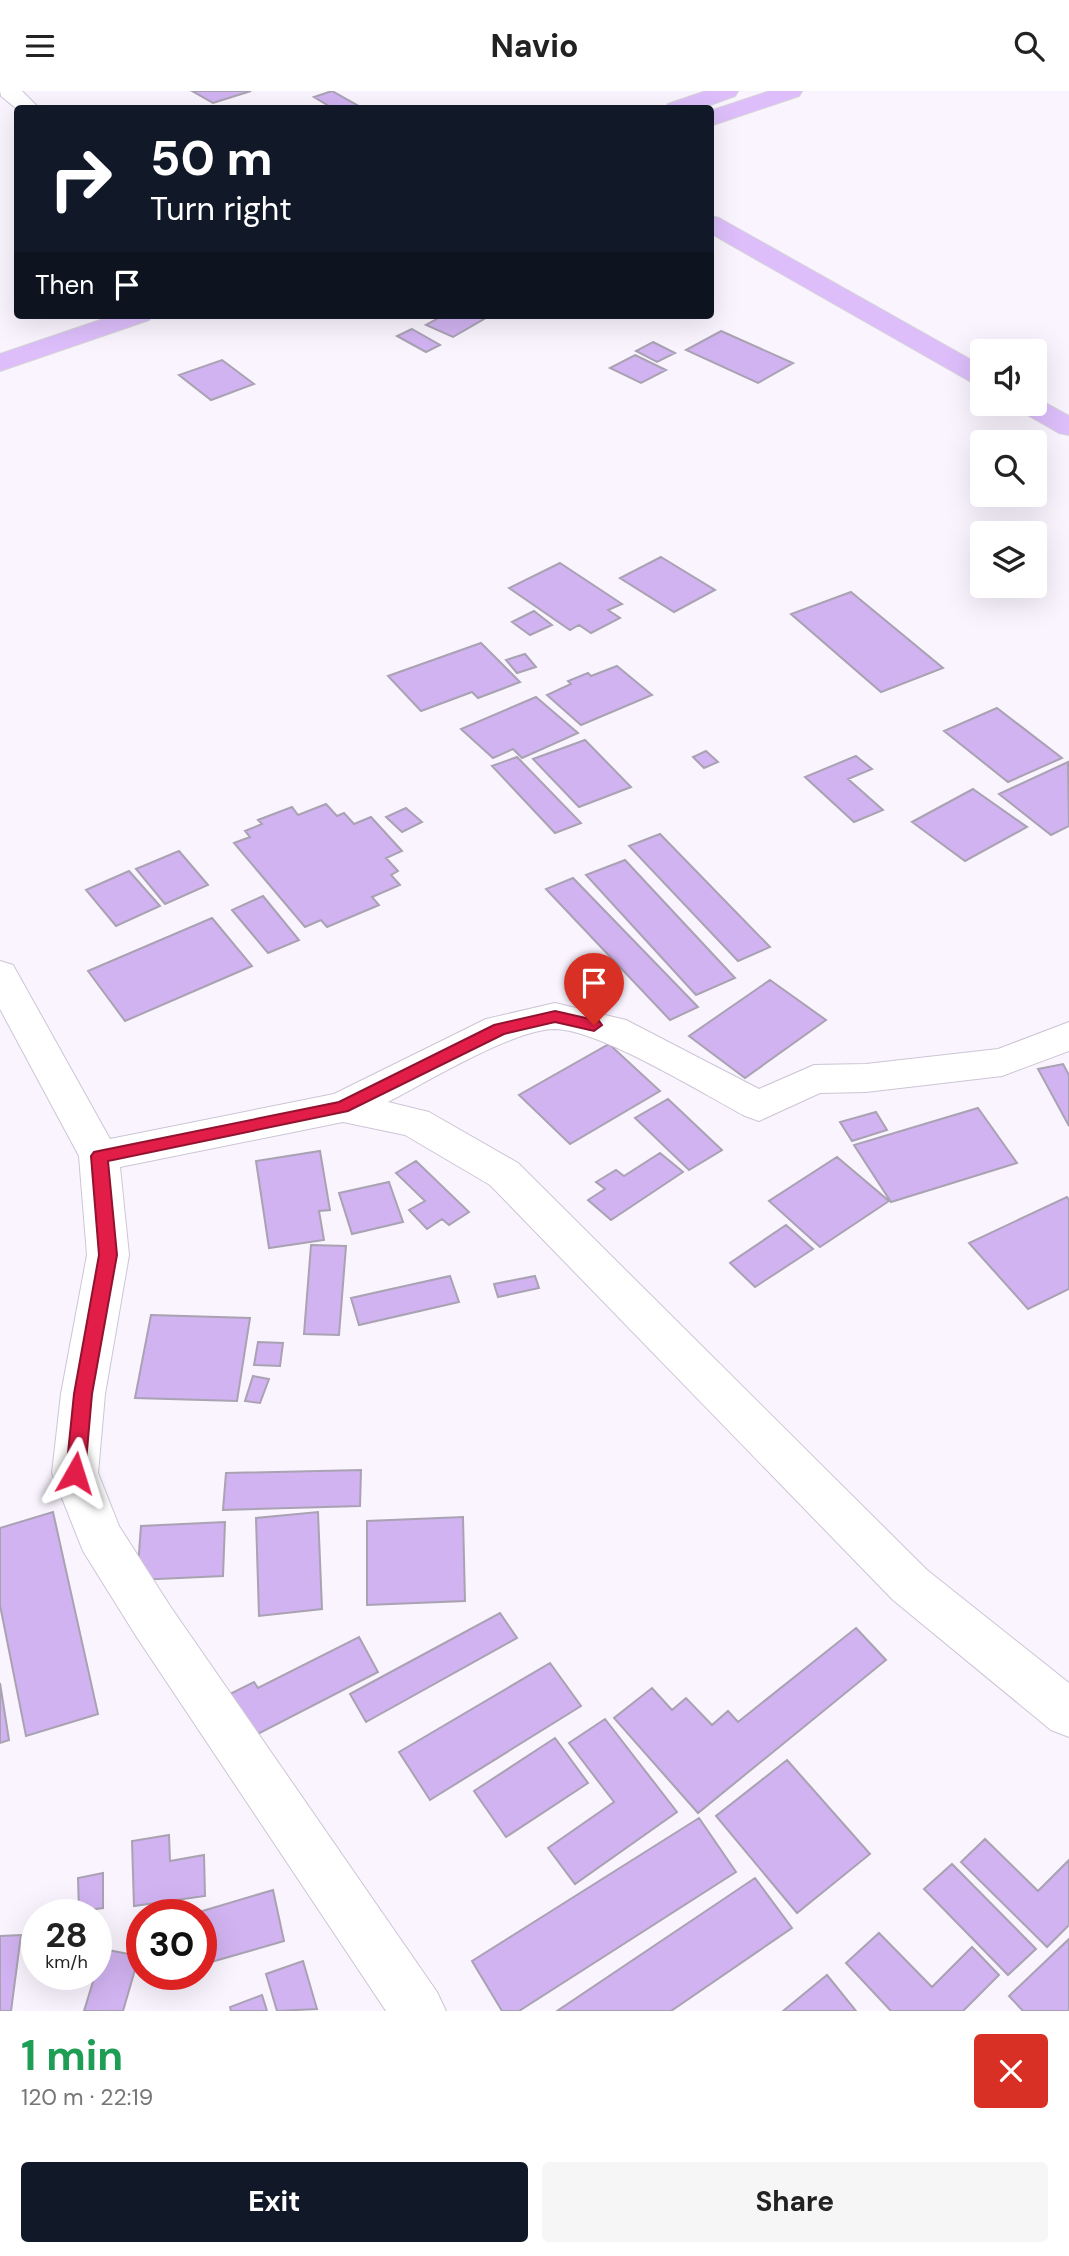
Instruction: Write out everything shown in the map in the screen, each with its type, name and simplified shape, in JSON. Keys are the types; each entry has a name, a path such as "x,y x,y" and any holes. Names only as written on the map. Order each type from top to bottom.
{"main road":[{"path":"687,105 727,91"},
{"path":"714,118 791,91"},
{"path":"714,225 970,370"},
{"path":"0,363 128,319"},
{"path":"1047,414 1069,427"}],"street":[{"path":"9,91 25,105"},
{"path":"0,974 99,1156 108,1255 83,1394 75,1473 100,1537 153,1621 418,2011"},
{"path":"99,1156 342,1107 499,1029 555,1016 613,1030 759,1106 814,1079 866,1078 1002,1062 1069,1036"},
{"path":"342,1107 415,1122 504,1174 910,1585 1069,1714"}],"building":[{"path":"192,91 251,91 213,103"},
{"path":"332,91 357,105 327,105 314,97"},
{"path":"437,319 484,319 453,337 426,325"},
{"path":"412,329 440,345 426,352 397,336"},
{"path":"721,331 793,363 758,383 686,350"},
{"path":"653,342 675,353 657,362 636,351"},
{"path":"635,355 666,370 641,383 610,368"},
{"path":"222,360 254,384 211,400 179,375"},
{"path":"661,557 715,590 674,612 620,578"},
{"path":"560,563 622,604 608,610 620,618 591,633 579,625 570,630 509,588"},
{"path":"851,592 943,668 881,692 791,614"},
{"path":"534,611 552,625 530,635 512,622"},
{"path":"481,643 520,682 478,698 472,692 421,711 388,676"},
{"path":"525,654 536,667 517,673 506,660"},
{"path":"617,666 652,695 581,725 547,695 571,684 568,681"},
{"path":"536,697 578,733 522,758 513,749 493,758 461,729"},
{"path":"997,708 1062,758 1008,782 944,731"},
{"path":"585,740 631,787 579,807 533,759"},
{"path":"706,751 718,762 704,768 693,757"},
{"path":"856,756 872,769 848,779 883,810 854,822 805,777"},
{"path":"517,757 581,823 555,833 492,766"},
{"path":"1068,762 1069,826 1051,835 999,794"},
{"path":"973,789 1027,827 965,861 912,822"},
{"path":"326,804 337,816 344,813 354,824 371,817 402,851 386,858 398,871 391,875 400,885 372,897 379,905 327,927 321,920 305,927 234,843 250,837 245,831 262,824 258,820 292,807 298,815"},
{"path":"406,808 422,822 402,832 386,817"},
{"path":"660,834 770,947 738,961 629,846"},
{"path":"179,851 208,885 165,904 136,869"},
{"path":"625,860 735,978 696,995 586,875"},
{"path":"129,871 160,906 116,926 86,890"},
{"path":"573,878 698,1007 670,1020 546,889"},
{"path":"263,896 299,940 268,953 232,910"},
{"path":"212,918 252,966 125,1021 88,971"},
{"path":"770,980 826,1020 745,1078 689,1036"},
{"path":"609,1044 660,1091 570,1144 519,1095"},
{"path":"1063,1064 1069,1075 1069,1126 1038,1069"},
{"path":"668,1099 722,1150 689,1170 635,1118"},
{"path":"978,1108 1017,1163 891,1202 854,1145"},
{"path":"876,1112 887,1130 852,1141 840,1122"},
{"path":"320,1151 330,1210 319,1211 324,1240 269,1248 256,1161"},
{"path":"660,1153 683,1172 611,1220 588,1200 605,1189 596,1182 616,1170 624,1176"},
{"path":"837,1157 889,1201 820,1247 769,1201"},
{"path":"416,1161 469,1212 449,1225 442,1219 427,1229 409,1210 425,1201 396,1173"},
{"path":"389,1182 403,1222 352,1234 339,1193"},
{"path":"1067,1197 1069,1289 1028,1309 969,1243"},
{"path":"786,1225 813,1249 755,1287 730,1263"},
{"path":"311,1245 346,1246 339,1335 304,1334"},
{"path":"450,1276 459,1302 359,1325 351,1298"},
{"path":"535,1276 539,1288 498,1297 494,1284"},
{"path":"151,1315 250,1318 237,1401 135,1398"},
{"path":"258,1342 283,1343 280,1366 254,1365"},
{"path":"253,1376 269,1379 260,1403 245,1401"},
{"path":"361,1470 360,1506 223,1510 226,1473"},
{"path":"53,1512 98,1714 26,1736 0,1605 0,1528"},
{"path":"318,1512 322,1609 259,1616 256,1518"},
{"path":"463,1517 465,1601 367,1605 367,1521"},
{"path":"225,1522 223,1576 137,1580 141,1526"},
{"path":"500,1613 517,1638 366,1722 350,1694"},
{"path":"856,1628 886,1660 698,1813 614,1718 652,1688 672,1710 686,1698 712,1725 728,1711 738,1722"},
{"path":"359,1637 378,1672 248,1739 226,1696 254,1682 258,1688"},
{"path":"550,1663 581,1706 430,1800 399,1752"},
{"path":"0,1683 9,1740 0,1743"},
{"path":"605,1719 677,1812 575,1884 548,1848 614,1802 569,1743"},
{"path":"555,1738 588,1783 506,1837 474,1791"},
{"path":"787,1760 870,1854 797,1913 716,1816"},
{"path":"699,1818 736,1872 519,2011 502,2011 472,1961"},
{"path":"169,1835 170,1861 204,1855 205,1896 184,1899 134,1899 132,1841"},
{"path":"985,1839 1038,1891 1069,1860 1069,1925 1047,1947 961,1862"},
{"path":"952,1864 1036,1949 1008,1975 924,1889"},
{"path":"103,1873 103,1899 79,1899 78,1878"},
{"path":"755,1878 792,1928 671,2011 557,2011"},
{"path":"273,1890 284,1941 217,1960 217,1907"},
{"path":"879,1933 932,1987 972,1947 999,1975 963,2011 891,2011 846,1963"},
{"path":"21,1935 11,2011 0,2011 0,1936"},
{"path":"1069,1939 1069,2011 1023,2011 1009,1996"},
{"path":"112,1951 126,1953 126,1990 129,1990 123,2011 84,2011 90,1990 112,1990"},
{"path":"303,1961 317,2009 277,2011 266,1974"},
{"path":"827,1975 856,2011 783,2011"},
{"path":"262,1995 267,2011 231,2011 230,2007"}],"route":[{"path":"75,1473 83,1394 108,1255 99,1156 342,1107 499,1029 555,1016 594,1025"}]}
